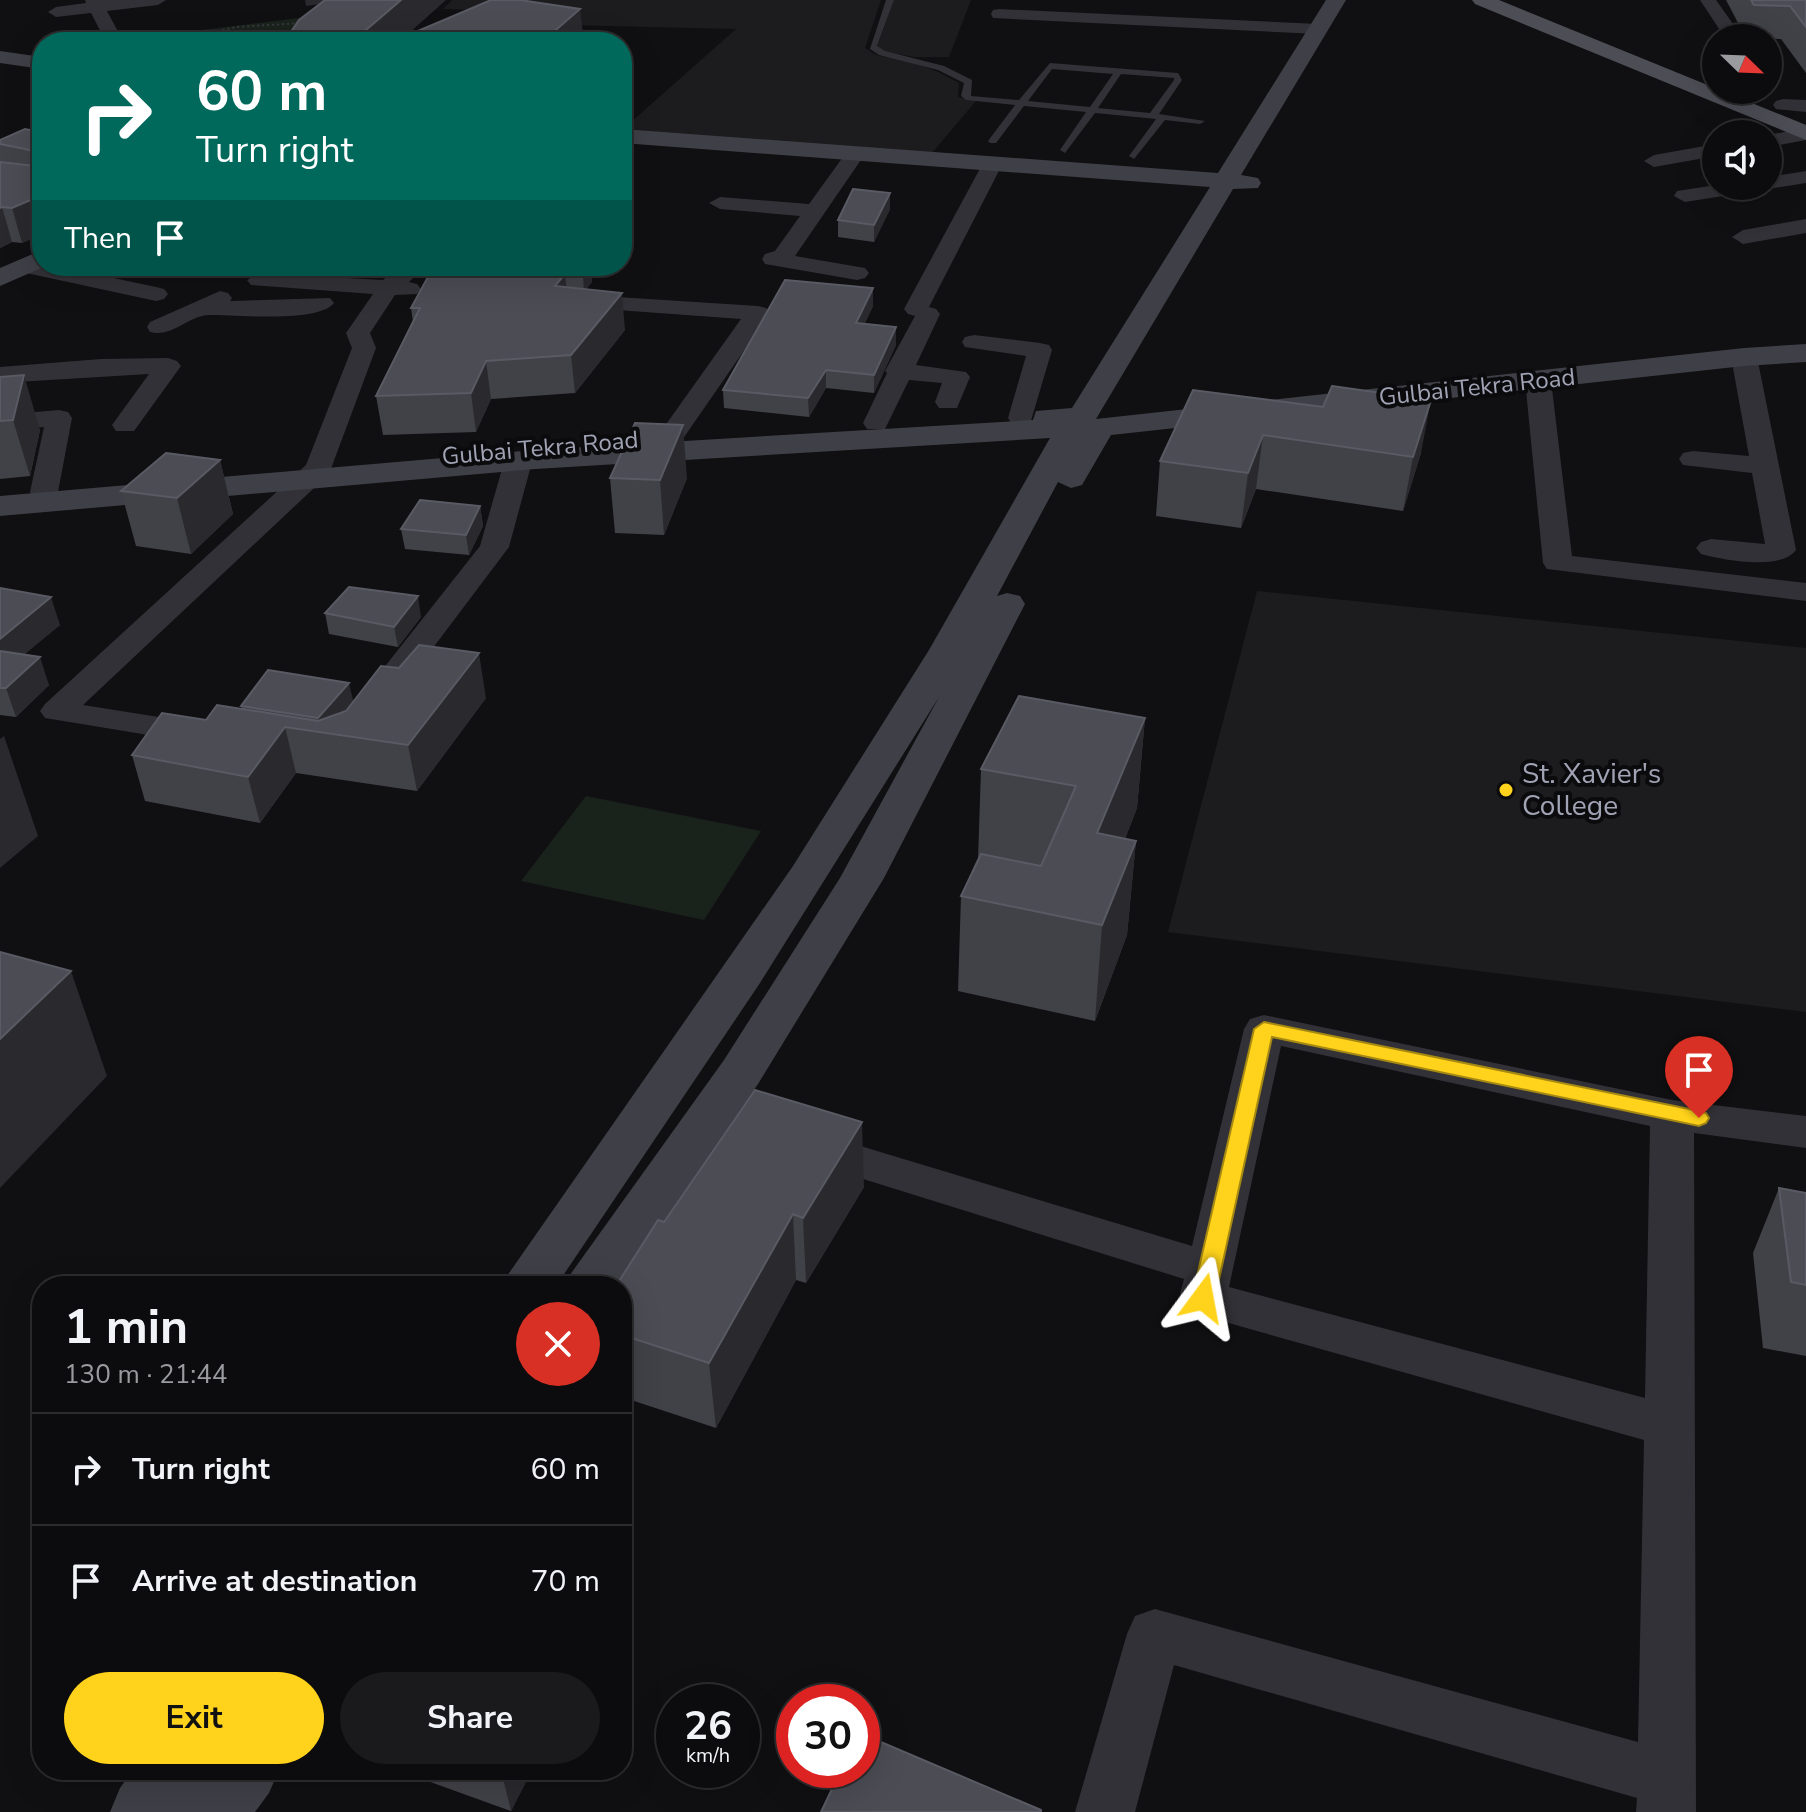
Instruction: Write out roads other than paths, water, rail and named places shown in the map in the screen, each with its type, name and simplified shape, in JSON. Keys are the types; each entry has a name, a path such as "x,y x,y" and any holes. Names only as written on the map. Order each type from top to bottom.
{"main road":[{"path":"1237,182 1336,0"},
{"path":"534,1276 817,867 936,668 1237,182 1358,0"},
{"path":"1482,0 1806,134"},
{"path":"1521,0 1702,72"},
{"path":"0,57 32,62"},
{"path":"1784,101 1806,115"},
{"path":"632,137 855,154 993,152 1237,182"},
{"path":"0,278 32,262"},
{"name":"Gulbai Tekra Road","path":"0,506 670,437 876,423 1021,418 1090,422 1733,348 1806,343"},
{"name":"Gulbai Tekra Road","path":"0,496 1090,422 1806,353"},
{"path":"596,1276 711,1116 862,878 1090,422"},
{"path":"144,1812 167,1780"},
{"path":"214,1812 238,1780"}],"street":[{"path":"56,12 95,3 158,0"},
{"path":"1045,0 1098,3 1099,0"},
{"path":"1708,0 1724,24"},
{"path":"95,3 110,32"},
{"path":"999,14 1318,29"},
{"path":"1782,138 1806,134"},
{"path":"876,423 898,371 913,346 922,312 993,152"},
{"path":"1654,161 1702,152"},
{"path":"855,154 783,256 773,259 857,273"},
{"path":"1782,181 1806,177"},
{"path":"1685,196 1702,193"},
{"path":"720,203 814,211"},
{"path":"1743,237 1806,226"},
{"path":"87,276 156,294"},
{"path":"159,327 267,276"},
{"path":"237,740 57,711 312,474 364,348 358,333 389,287 402,276"},
{"path":"259,280 436,291"},
{"path":"199,308 316,306 322,303 329,286"},
{"path":"546,299 758,313 670,437"},
{"path":"948,402 957,377 960,348 984,317"},
{"path":"125,425 188,344"},
{"path":"913,346 1040,350 1021,418"},
{"path":"1711,548 1772,554 1781,550 1744,357"},
{"path":"0,375 101,367 168,366"},
{"path":"898,371 957,377"},
{"path":"1538,380 1558,563 1806,592"},
{"path":"0,423 59,418 44,492"},
{"path":"1693,459 1764,466"},
{"path":"369,710 494,547 518,462"},
{"path":"1670,1426 1203,1298 1264,1029 1672,1115 1806,1132"},
{"path":"1105,1812 1155,1634 1666,1795 1672,1115"},
{"path":"711,1116 1210,1269"}],"lane":[{"path":"890,0 873,47 882,53 941,68 969,82 965,96 969,98 1200,121"},
{"path":"993,152 1019,103 1050,66 1178,76 1134,156"},
{"path":"1065,150 1120,70"}],"place":[{"name":"St. Xavier's College","path":"1506,790"}]}
